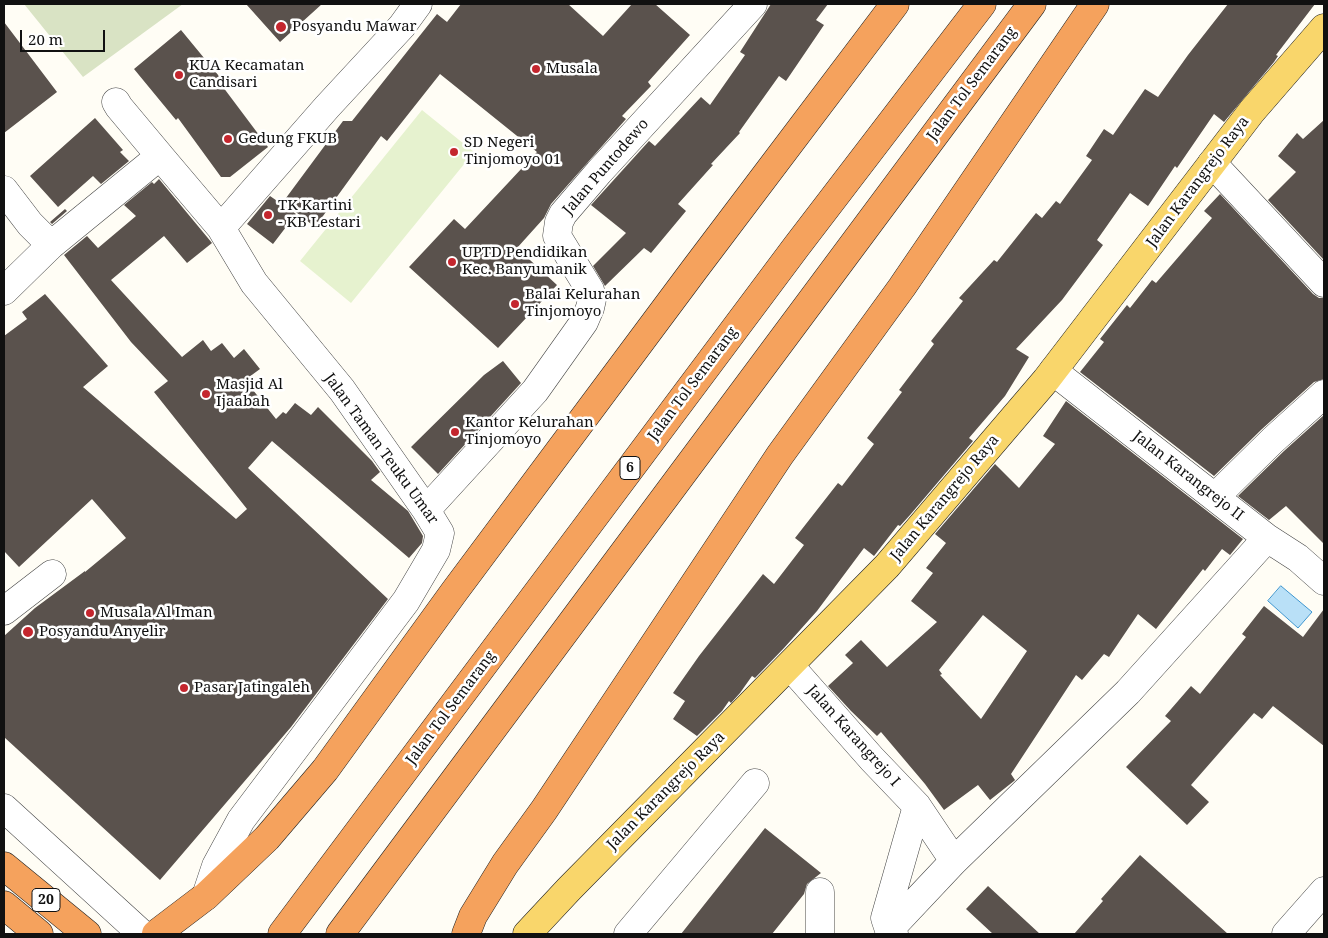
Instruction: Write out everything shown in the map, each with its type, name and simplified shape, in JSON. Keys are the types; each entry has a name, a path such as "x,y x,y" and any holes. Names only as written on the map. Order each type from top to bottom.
{"highway":[{"path":"156,934 206,896 267,838 325,770 454,592 895,4"},
{"name":"Jalan Tol Semarang","path":"282,934 796,246 982,4"},
{"name":"Jalan Tol Semarang","path":"340,934 1032,4"},
{"path":"466,934 473,916 506,864 544,810 780,455 902,287 1095,4"},
{"name":"20","path":"4,866 87,934"},
{"name":"20","path":"4,905 39,934"}],"main road":[{"name":"Jalan Karangrejo Raya","path":"528,934 569,889 887,566 1053,371 1252,111 1324,28"}],"street":[{"path":"221,228 327,107 402,26 418,4"},
{"name":"Jalan Puntodewo","path":"426,510 535,391 584,322 592,299 590,290 557,236 559,222 563,214 753,4"},
{"name":"Jalan Taman Teuku Umar","path":"116,102 118,107 221,228 254,283 342,390 440,533 436,550 406,601 241,820 216,866 206,896"},
{"path":"4,291 51,245 160,156"},
{"path":"1212,163 1324,283"},
{"path":"4,190 30,224 51,245"},
{"name":"Jalan Karangrejo II","path":"1053,371 1267,538 1298,558 1324,581"},
{"path":"1215,497 1273,440 1324,394"},
{"path":"917,806 885,918 892,932 954,860 1128,692 1267,538"},
{"path":"4,611 52,574"},
{"name":"Jalan Karangrejo I","path":"790,666 872,759 917,806 954,860"},
{"path":"628,934 755,783"},
{"path":"4,808 142,934"},
{"path":"1286,934 1324,891"},
{"path":"820,892 820,934"}],"green space":[{"path":"24,4 183,4 83,77"},
{"path":"422,110 474,152 351,303 300,261"}],"water":[{"path":"1281,586 1312,612 1298,628 1268,601"}],"building":[{"name":"Posyandu Mawar","path":"246,4 322,4 280,42"},
{"path":"461,4 568,4 603,36 632,4 655,4 690,35 648,82 651,86 622,116 626,119 551,204 544,218 517,248 557,285 498,348 409,267 454,219 465,229 537,152 440,74 387,141 381,136 315,227 283,202 343,121 352,121 437,14 447,22"},
{"path":"771,4 828,4 816,20 824,25 786,81 779,76 740,133 678,204 686,211 651,253 644,248 605,286 593,266 626,233 591,205 649,141 655,146 701,97 710,105 745,55 740,52"},
{"path":"1228,4 1315,4 1276,55 1278,56 1274,62 1224,122 1214,114 1148,206 1130,193 1097,240 1103,245 1062,300 1016,349 1029,357 1005,396 969,438 973,441 910,515 900,526 898,525 874,556 864,548 817,611 755,678 752,676 731,703 729,701 722,711 697,736 673,719 685,701 673,693 699,656 763,574 774,584 804,545 795,538 838,483 842,486 874,444 867,438 902,392 899,390 934,344 931,341 963,301 959,298 994,260 997,262 1036,213 1042,218 1056,201 1060,204 1092,160 1086,156 1104,129 1113,135 1145,89 1158,97"},
{"path":"4,22 57,92 4,133"},
{"path":"181,30 223,81 220,83 268,147 230,177 221,177 178,118 176,120 134,69"},
{"path":"95,118 123,150 120,152 129,161 101,184 93,176 58,207 30,176"},
{"path":"1324,120 1324,260 1268,200 1296,172 1278,156 1297,133 1303,139"},
{"path":"159,179 212,243 187,263 164,236 111,280 182,357 203,340 211,351 222,343 234,358 244,349 260,369 245,380 276,419 283,412 286,414 295,403 311,415 318,407 372,461 380,472 371,480 408,511 423,536 422,543 409,558 272,441 248,468 388,599 291,727 160,880 4,737 4,636 35,608 85,572 126,538 92,499 19,567 4,551 4,336 27,319 22,312 45,294 108,366 83,387 236,519 247,509 154,392 168,381 131,342 64,255 87,236 98,248 136,216 124,205 152,182 154,184"},
{"path":"1220,194 1313,294 1319,298 1324,298 1324,379 1314,382 1214,476 1080,372 1104,342 1100,339 1127,305 1130,308 1152,280 1156,283 1212,218 1204,211"},
{"name":"TK Kartini - KB Lestari","path":"270,196 296,214 273,244 247,224"},
{"path":"65,209 67,211 52,224 50,222"},
{"name":"Kantor Kelurahan Tinjomoyo","path":"503,361 521,383 438,474 411,447 484,375"},
{"path":"1066,401 1243,539 1230,555 1222,549 1205,571 1203,569 1156,629 1138,614 1109,657 1104,654 1082,680 1076,675 1011,774 1014,781 990,800 978,785 944,810 925,784 881,732 877,736 828,686 853,663 845,655 861,640 887,667 937,622 911,601 933,573 926,568 946,543 935,534 995,464 1019,488 1055,444 1043,436","holes":["983,615 1027,651 981,719 940,675 942,674 939,670"]},
{"path":"1324,415 1324,544 1286,506 1269,520 1238,496"},
{"path":"1264,606 1303,637 1324,609 1324,746 1273,706 1262,719 1254,713 1191,785 1209,802 1187,825 1126,767 1171,721 1165,716 1191,686 1200,694 1246,637 1242,634"},
{"path":"765,828 821,873 807,884 804,894 772,934 681,934"},
{"path":"1140,855 1228,934 1074,934 1103,901 1101,899"},
{"path":"988,886 1040,934 993,934 966,909"}],"place":[{"name":"Posyandu Mawar","path":"281,27"},
{"name":"Musala","path":"536,69"},
{"name":"KUA Kecamatan Candisari","path":"179,75"},
{"name":"Gedung FKUB","path":"228,139"},
{"name":"SD Negeri Tinjomoyo 01","path":"454,152"},
{"name":"TK Kartini - KB Lestari","path":"268,215"},
{"name":"UPTD Pendidikan Kec. Banyumanik","path":"452,262"},
{"name":"Balai Kelurahan Tinjomoyo","path":"515,304"},
{"name":"Masjid Al Ijaabah","path":"206,394"},
{"name":"Kantor Kelurahan Tinjomoyo","path":"455,432"},
{"name":"Musala Al Iman","path":"90,613"},
{"name":"Posyandu Anyelir","path":"28,632"},
{"name":"Pasar Jatingaleh","path":"184,688"}]}
